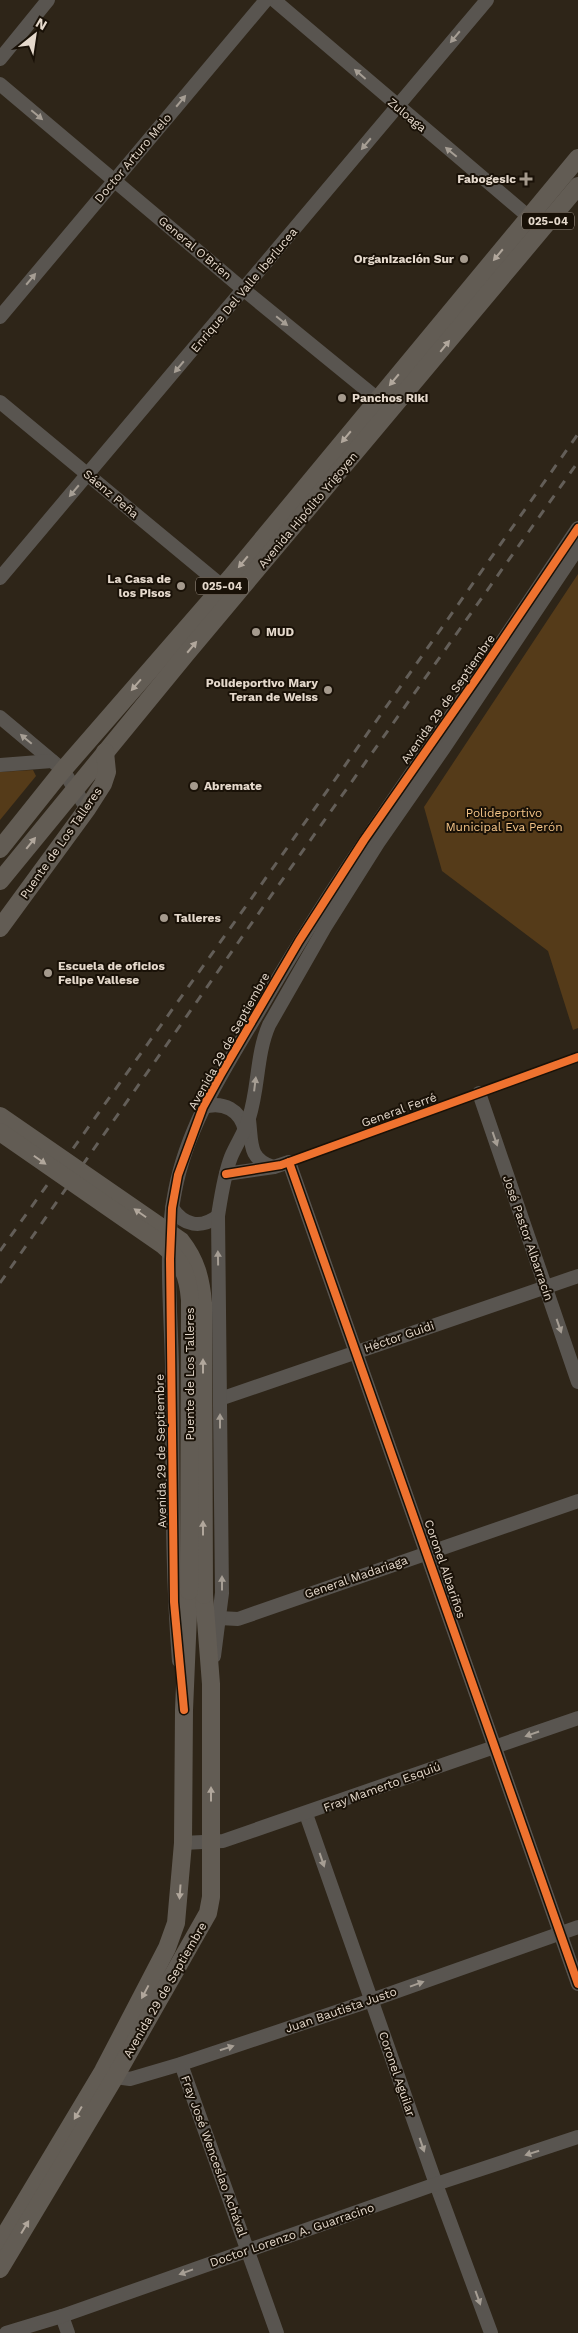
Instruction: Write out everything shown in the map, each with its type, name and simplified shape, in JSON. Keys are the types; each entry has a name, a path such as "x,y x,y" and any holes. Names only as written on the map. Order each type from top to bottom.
{"main road":[{"name":"Avenida Hipólito Yrigoyen","path":"0,881 384,405 536,222 578,158"},
{"name":"Avenida Hipólito Yrigoyen","path":"536,222 578,186"},
{"name":"Avenida Hipólito Yrigoyen","path":"0,849 57,765 222,586 384,405"},
{"name":"Puente de Los Talleres","path":"0,928 87,809 103,784 107,772 105,752"},
{"name":"Puente de Los Talleres","path":"0,1116 181,1241 196,1266 202,1286 203,1303 196,1593 184,1710"},
{"name":"Puente de Los Talleres","path":"0,1132 162,1245 176,1256 183,1266 189,1282 190,1300 196,1593 211,1684"},
{"name":"Avenida 29 de Septiembre","path":"0,2243 109,2074 208,1913 211,1897 211,1684"},
{"name":"Avenida 29 de Septiembre","path":"0,2269 109,2074 172,1936 180,1899 184,1843 184,1710"}],"street":[{"path":"0,59 48,0"},
{"name":"Doctor Arturo Melo","path":"0,317 266,0"},
{"name":"Zuloaga","path":"274,0 536,222"},
{"name":"Enrique Del Valle Iberlucea","path":"0,578 487,0"},
{"name":"General O'Brien","path":"0,84 244,290 384,405"},
{"name":"Sáenz Peña","path":"0,402 222,586"},
{"name":"Avenida 29 de Septiembre","path":"184,1710 174,1602 170,1258 172,1208 178,1175 203,1107 309,925 364,840 479,675 578,528"},
{"name":"Avenida 29 de Septiembre","path":"211,1684 222,1593 218,1216 231,1157 247,1125 262,1041 287,991 378,842 444,748 578,548"},
{"path":"0,717 57,765 75,788 87,809"},
{"path":"0,765 57,765"},
{"name":"José Pastor Albarracín","path":"479,1093 578,1382"},
{"path":"203,1107 219,1104 227,1106 239,1116 247,1125 255,1155 262,1163 274,1167"},
{"name":"Coronel Albariños","path":"274,1167 289,1162 578,1984"},
{"path":"226,1174 274,1167"},
{"path":"172,1208 182,1220 197,1225 204,1224 218,1216"},
{"name":"Héctor Guidi","path":"220,1399 578,1276"},
{"name":"General Madariaga","path":"219,1618 238,1618 578,1500"},
{"name":"Fray Mamerto Esquiú","path":"184,1843 223,1842 578,1718"},
{"name":"Coronel Aguilar","path":"306,1814 436,2184 491,2333"},
{"name":"Juan Bautista Justo","path":"109,2074 130,2079 181,2064 372,2000 578,1927"},
{"name":"Fray José Wenceslao Achával","path":"181,2064 277,2333"},
{"name":"Doctor Lorenzo A. Guarracino","path":"6,2333 62,2316 436,2184 578,2138"},
{"path":"62,2316 68,2333"}],"green space":[{"name":"Polideportivo Municipal Eva Perón","path":"578,574 578,1028 573,1030 548,951 442,871 424,807"},
{"path":"33,770 36,776 0,820 0,772"}],"railway":[{"path":"0,1251 256,892 578,434"},
{"path":"0,1283 578,462"}],"cycle path":[{"path":"184,1710 174,1602 170,1259 172,1208 178,1175 203,1107 299,941 364,840 479,675 578,528"},
{"name":"General Ferré","path":"226,1174 281,1165 578,1057"},
{"path":"289,1162 578,1984"}],"place":[{"name":"Fabogesic","path":"526,179"},
{"name":"Organización Sur","path":"464,259"},
{"name":"Panchos Riki","path":"342,398"},
{"name":"La Casa de los Pisos","path":"181,586"},
{"name":"MUD","path":"256,632"},
{"name":"Polideportivo Mary Teran de Weiss","path":"328,690"},
{"name":"Abremate","path":"194,786"},
{"name":"Talleres","path":"164,918"},
{"name":"Escuela de oficios Felipe Vallese","path":"48,973"}]}
